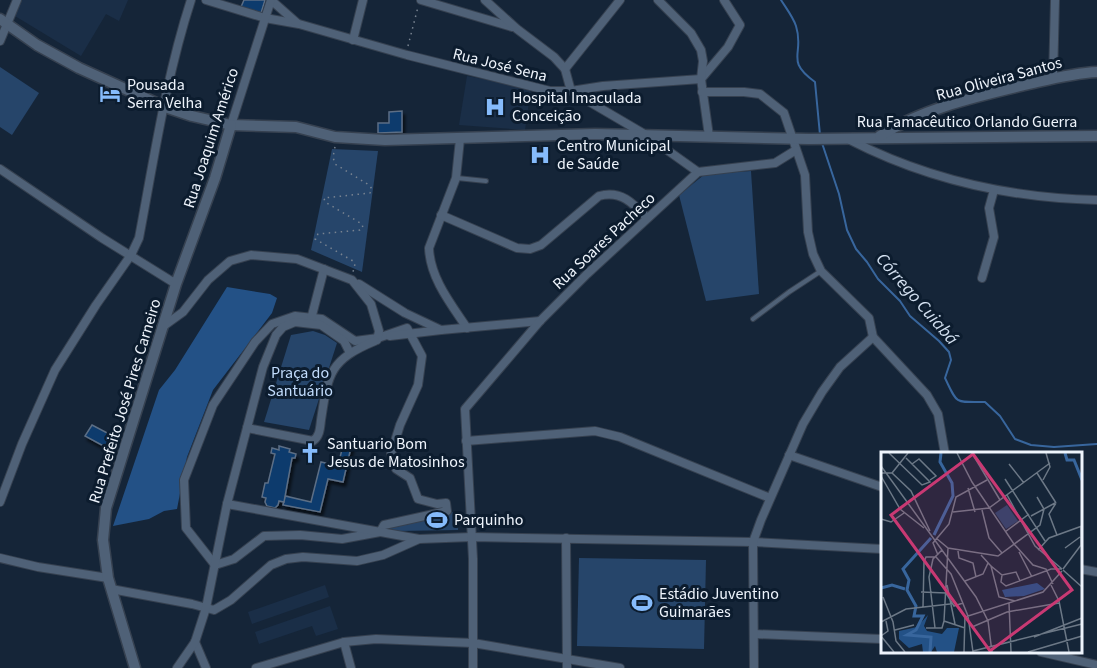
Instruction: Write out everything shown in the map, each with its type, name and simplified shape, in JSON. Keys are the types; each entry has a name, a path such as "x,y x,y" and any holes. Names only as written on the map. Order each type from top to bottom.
{"main road":[{"name":"Rua Famacêutico Orlando Guerra","path":"4,22 38,45 79,68 192,116 231,125 296,127 335,137 385,140 594,134 793,138 1097,136"},
{"name":"Rua Oliveira Santos","path":"879,137 926,114 1013,88 1097,72"},
{"name":"Rua Joaquim Américo","path":"176,284 215,178 231,125"},
{"name":"Rua Prefeito José Pires Carneiro","path":"135,668 108,578 103,540 106,508 176,284"}],"street":[{"path":"0,40 4,22 17,0"},
{"path":"0,502 22,444 56,369 131,255 139,238 165,106 183,25 191,0"},
{"name":"Rua José Sena","path":"206,0 232,4 265,18 299,24 407,55 550,91 700,79"},
{"path":"271,0 299,24"},
{"name":"Rua Joaquim Américo","path":"231,125 271,0"},
{"path":"352,40 363,0"},
{"path":"420,0 517,29"},
{"path":"485,0 517,29 554,57 565,69 571,91 646,135 698,172 775,163 796,150"},
{"path":"565,69 620,0"},
{"path":"658,0 691,33 700,50 703,61 700,79 709,136"},
{"path":"700,79 728,47 740,25 724,0"},
{"path":"1053,79 1055,0"},
{"path":"702,92 760,94 784,113 807,186 808,232 813,254 821,271 869,318 873,337 927,395 938,414 945,452"},
{"path":"879,137 880,155"},
{"path":"842,138 923,172 994,190 1024,196 1097,200"},
{"path":"460,139 456,178 429,248 430,259 439,283 467,327"},
{"path":"0,169 176,284"},
{"name":"Rua Soares Pacheco","path":"466,441 465,409 540,321 587,274 698,172"},
{"path":"982,278 994,237 989,208 994,190"},
{"path":"441,215 517,248 530,249 541,244 599,196 608,193 631,200 647,218"},
{"path":"165,325 183,312 208,280 230,261 250,255 297,259 324,269 352,280 405,314 441,330"},
{"path":"311,320 324,269"},
{"path":"352,280 371,304 379,331 377,339"},
{"path":"215,565 186,528 184,480 213,405 255,342 272,324 295,316 311,320 344,341 350,353"},
{"path":"177,666 195,642 206,608 227,504 246,428 262,367 276,334 283,327 295,322 322,319 355,341 377,339"},
{"path":"411,335 467,327 540,321"},
{"path":"215,565 234,559 264,536 300,535 342,539 380,532 384,525 447,511 446,503 437,504 418,499 410,478 396,470 391,454 400,425 418,385 422,356 406,328 350,353 335,367 327,382 319,434 313,441 246,428"},
{"path":"754,668 753,542 803,424 834,375 873,337"},
{"path":"472,668 472,537 466,441 595,431 620,437 770,498"},
{"path":"789,454 881,487"},
{"path":"227,504 419,539 472,537 753,542 881,549"},
{"path":"566,538 567,668"},
{"path":"111,589 214,609 220,607 259,573 286,559 303,557 357,561 383,555 419,539"},
{"path":"0,558 38,567 108,578"},
{"path":"1082,569 1097,572"},
{"path":"754,634 881,639"},
{"path":"256,668 344,642 376,639 473,643 620,668"},
{"path":"195,642 206,668"},
{"path":"344,642 351,668"},
{"path":"1049,653 1097,665"}],"lane":[{"path":"456,178 486,181"},
{"path":"753,320 821,271"}],"path":[{"path":"407,55 420,0"},
{"path":"335,137 333,157 335,164 372,189 370,193 324,198 325,202 362,224 363,228 318,234 315,239 354,262 352,280"}],"shaded area":[{"path":"22,0 128,0 119,21 106,14 81,56 15,16"},
{"name":"Hospital Imaculada Conceição","path":"467,76 531,88 525,130 459,125"},
{"path":"227,287 270,294 277,298 272,313 213,390 187,457 177,509 164,511 149,519 113,526 159,390 175,370"},
{"path":"325,585 329,597 252,624 248,612"},
{"path":"330,606 338,629 316,636 312,626 259,644 255,632"}],"green space":[{"path":"0,67 39,93 12,135 0,127"},
{"path":"332,149 378,151 362,272 311,250"},
{"path":"751,171 759,294 706,301 679,195 705,174"},
{"name":"Praça do Santuário","path":"313,331 337,343 309,430 264,422 291,335"},
{"name":"Parquinho","path":"459,511 458,530 398,531 389,529 392,524"},
{"name":"Estádio Juventino Guimarães","path":"579,558 706,560 704,649 577,646"}],"building":[{"path":"244,0 265,0 261,13 241,7"},
{"path":"402,111 402,132 378,133 378,123 389,123 389,112"},
{"path":"92,425 113,436 110,441 115,444 111,450 85,436"},
{"path":"344,441 352,443 343,482 328,479 320,512 283,505 285,496 311,502 321,462 338,466"},
{"path":"279,446 290,449 289,452 296,454 295,458 292,458 284,502 279,501 275,508 267,506 266,498 262,497 275,454 271,453 272,448 279,450"}],"waterway":[{"name":"Córrego Cuiabá","path":"781,0 796,26 797,56 800,68 815,82 820,135"},
{"name":"Córrego Cuiabá","path":"822,143 839,194 847,230 856,249 910,316 949,352 951,360 945,378 955,397 962,402 985,402 1000,416 1015,439 1031,445 1054,447 1097,444"}],"place":[{"name":"Pousada Serra Velha","path":"110,94"},
{"name":"Hospital Imaculada Conceição","path":"495,107"},
{"name":"Centro Municipal de Saúde","path":"540,155"},
{"name":"Santuario Bom Jesus de Matosinhos","path":"310,453"},
{"name":"Parquinho","path":"437,520"},
{"name":"Estádio Juventino Guimarães","path":"642,603"}]}
